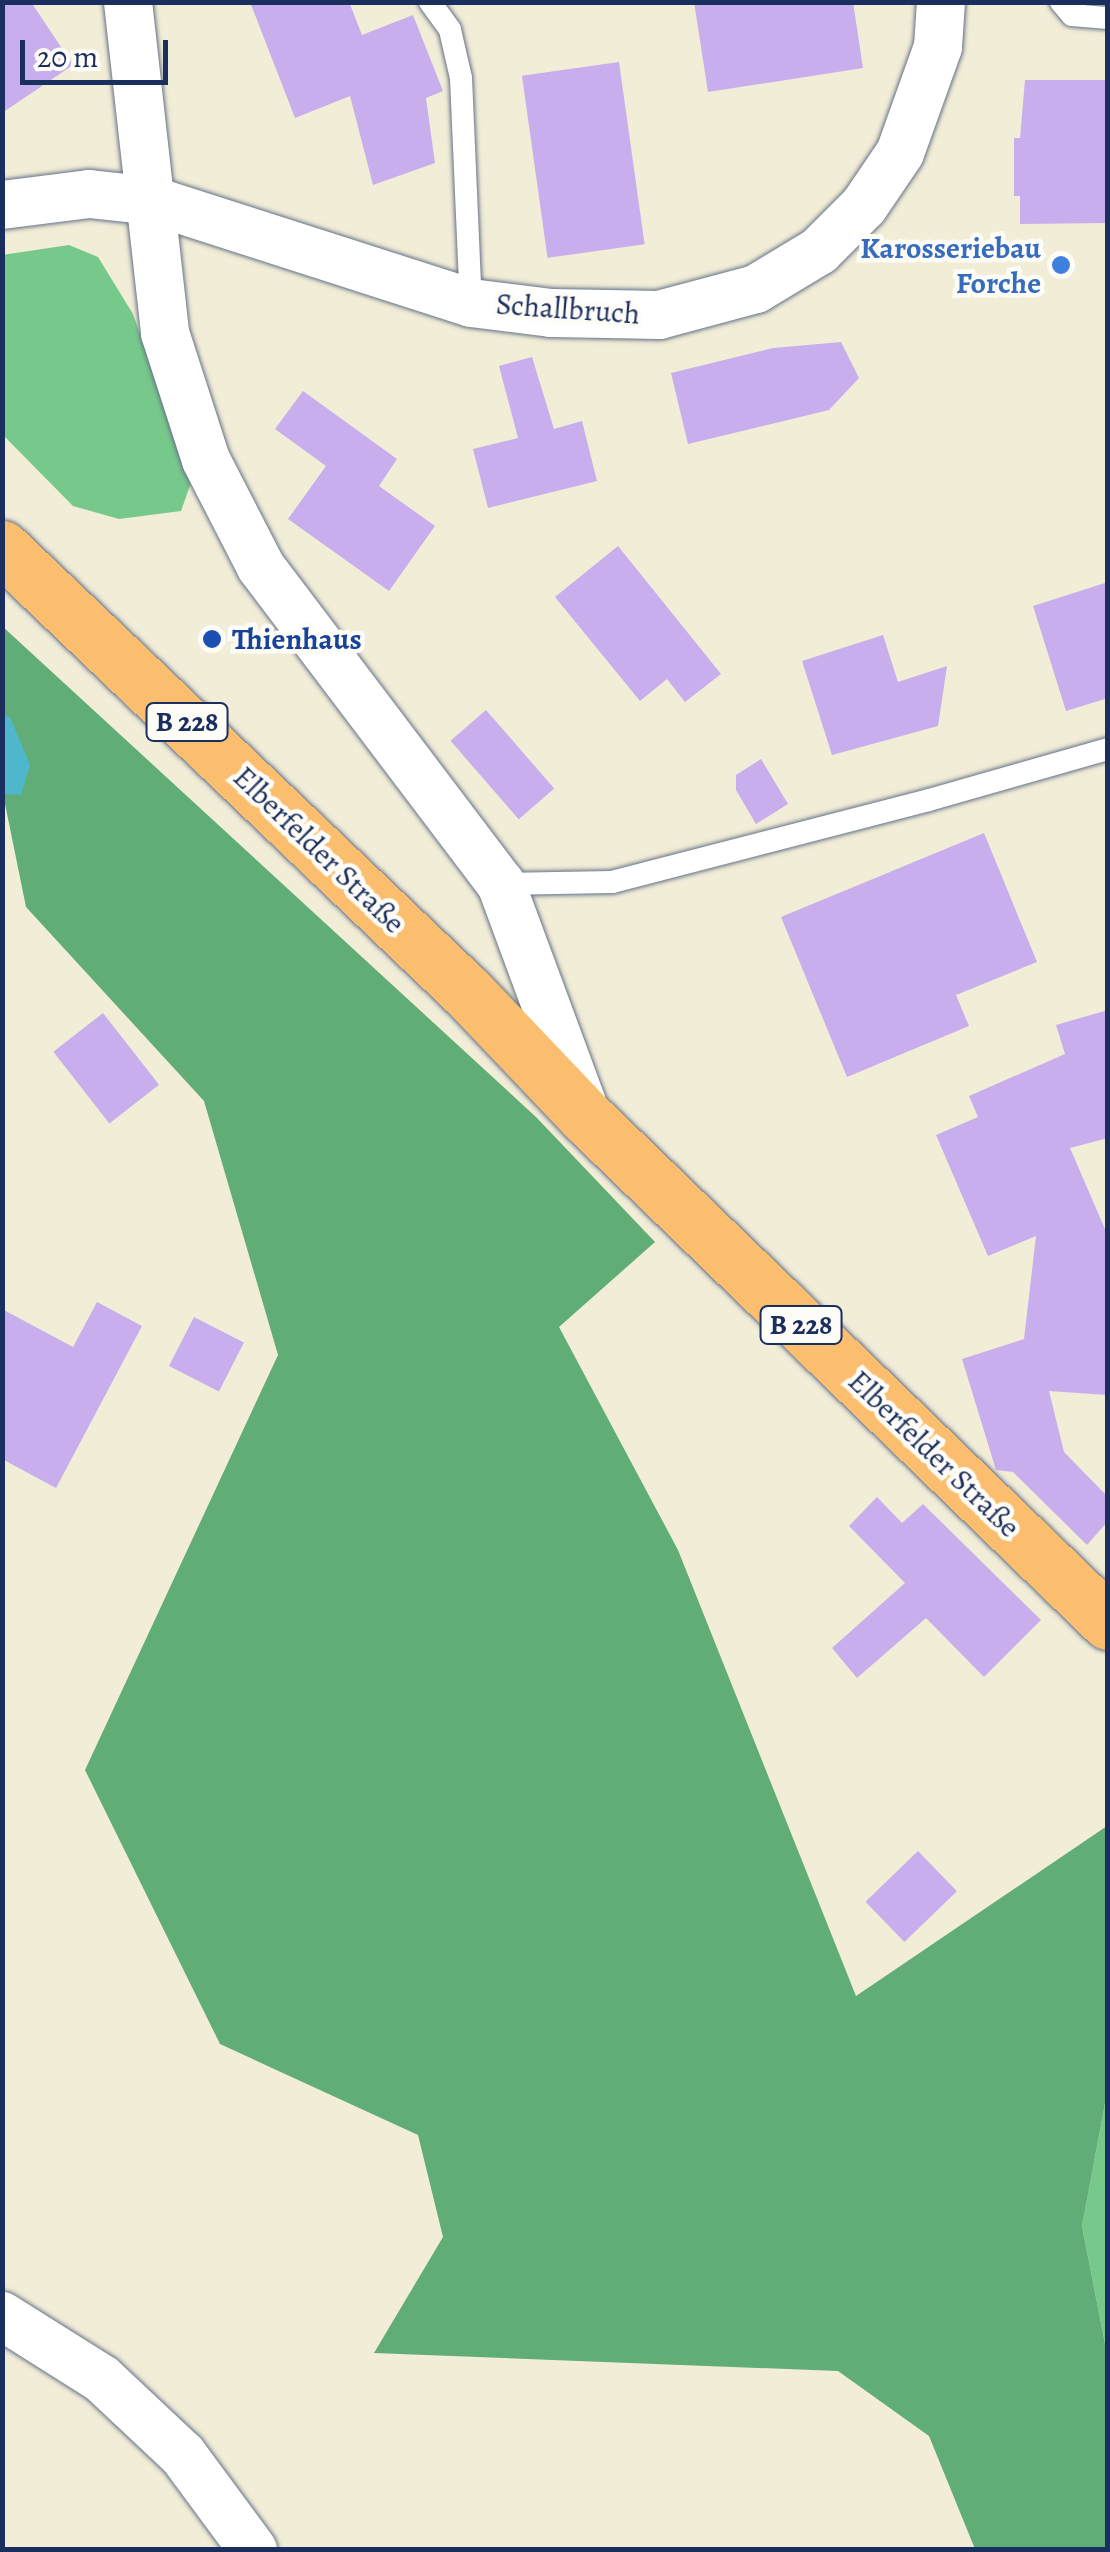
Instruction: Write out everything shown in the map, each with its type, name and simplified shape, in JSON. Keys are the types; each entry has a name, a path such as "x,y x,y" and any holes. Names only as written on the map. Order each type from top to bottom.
{"main road":[{"name":"Elberfelder Straße","path":"2,548 466,992 587,1118 1108,1622"}],"street":[{"path":"128,2 154,202"},
{"name":"Schallbruch","path":"2,205 89,194 154,202 471,303 550,313 658,315 756,289 819,251 864,206 900,153 938,48 940,2"},
{"name":"Elberfelder Straße","path":"154,202 165,333 206,460 261,567 501,884 587,1118"},
{"path":"2,2316 116,2392 183,2455 253,2550"}],"lane":[{"path":"430,2 450,30 461,78 471,303"},
{"path":"1061,2 1072,15 1108,18"},
{"path":"501,884 612,882 929,800 1108,748"}],"green space":[{"path":"69,245 98,257 133,314 192,480 181,511 119,519 73,506 3,435 2,255"},
{"path":"2,626 536,1117 655,1242 559,1327 678,1550 856,1996 1107,1826 1107,2093 1082,2226 1107,2354 1107,2549 975,2549 929,2436 838,2371 374,2353 443,2237 418,2135 220,2044 85,1770 278,1355 204,1101 26,907 3,794"},
{"path":"1107,2093 1107,2354 1082,2226"}],"water":[{"path":"3,716 10,717 30,765 21,795 3,794"}],"building":[{"path":"2,2 31,2 73,65 2,113"},
{"path":"250,2 349,2 362,35 413,15 443,91 426,98 435,163 373,185 350,96 295,118"},
{"path":"694,2 853,2 863,68 708,92"},
{"path":"619,62 645,244 548,258 522,76"},
{"path":"1025,80 1108,80 1108,223 1020,224 1020,196 1014,196 1014,138 1020,138"},
{"path":"841,342 859,378 829,410 688,444 671,373 773,348"},
{"path":"532,357 554,429 582,421 597,481 488,508 473,449 518,438 499,366"},
{"path":"303,391 397,459 379,486 435,526 389,591 288,519 326,466 275,429"},
{"path":"618,546 721,674 685,702 667,679 640,701 555,597"},
{"path":"1108,582 1108,698 1066,711 1033,606"},
{"path":"883,635 898,682 947,666 938,726 832,755 802,661"},
{"path":"486,710 554,788 519,819 451,741"},
{"path":"761,759 788,804 756,824 736,790 736,775"},
{"path":"984,833 1037,962 956,995 969,1026 847,1077 781,917"},
{"path":"1108,1010 1108,1138 1070,1148 1108,1236 1107,1395 1049,1391 1064,1452 1108,1497 1108,1521 1087,1545 1013,1472 996,1470 962,1359 1024,1339 1036,1236 988,1256 936,1135 978,1117 969,1096 1065,1054 1056,1025"},
{"path":"103,1013 159,1085 109,1123 53,1052"},
{"path":"97,1302 142,1326 56,1488 2,1459 2,1309 73,1347"},
{"path":"194,1317 244,1342 219,1391 169,1366"},
{"path":"877,1497 902,1523 923,1504 1041,1620 984,1677 926,1618 857,1678 832,1648 905,1583 849,1526"},
{"path":"918,1851 957,1891 904,1942 865,1902"}],"place":[{"name":"Karosseriebau Forche","path":"1061,265"},
{"name":"Thienhaus","path":"212,639"}]}
